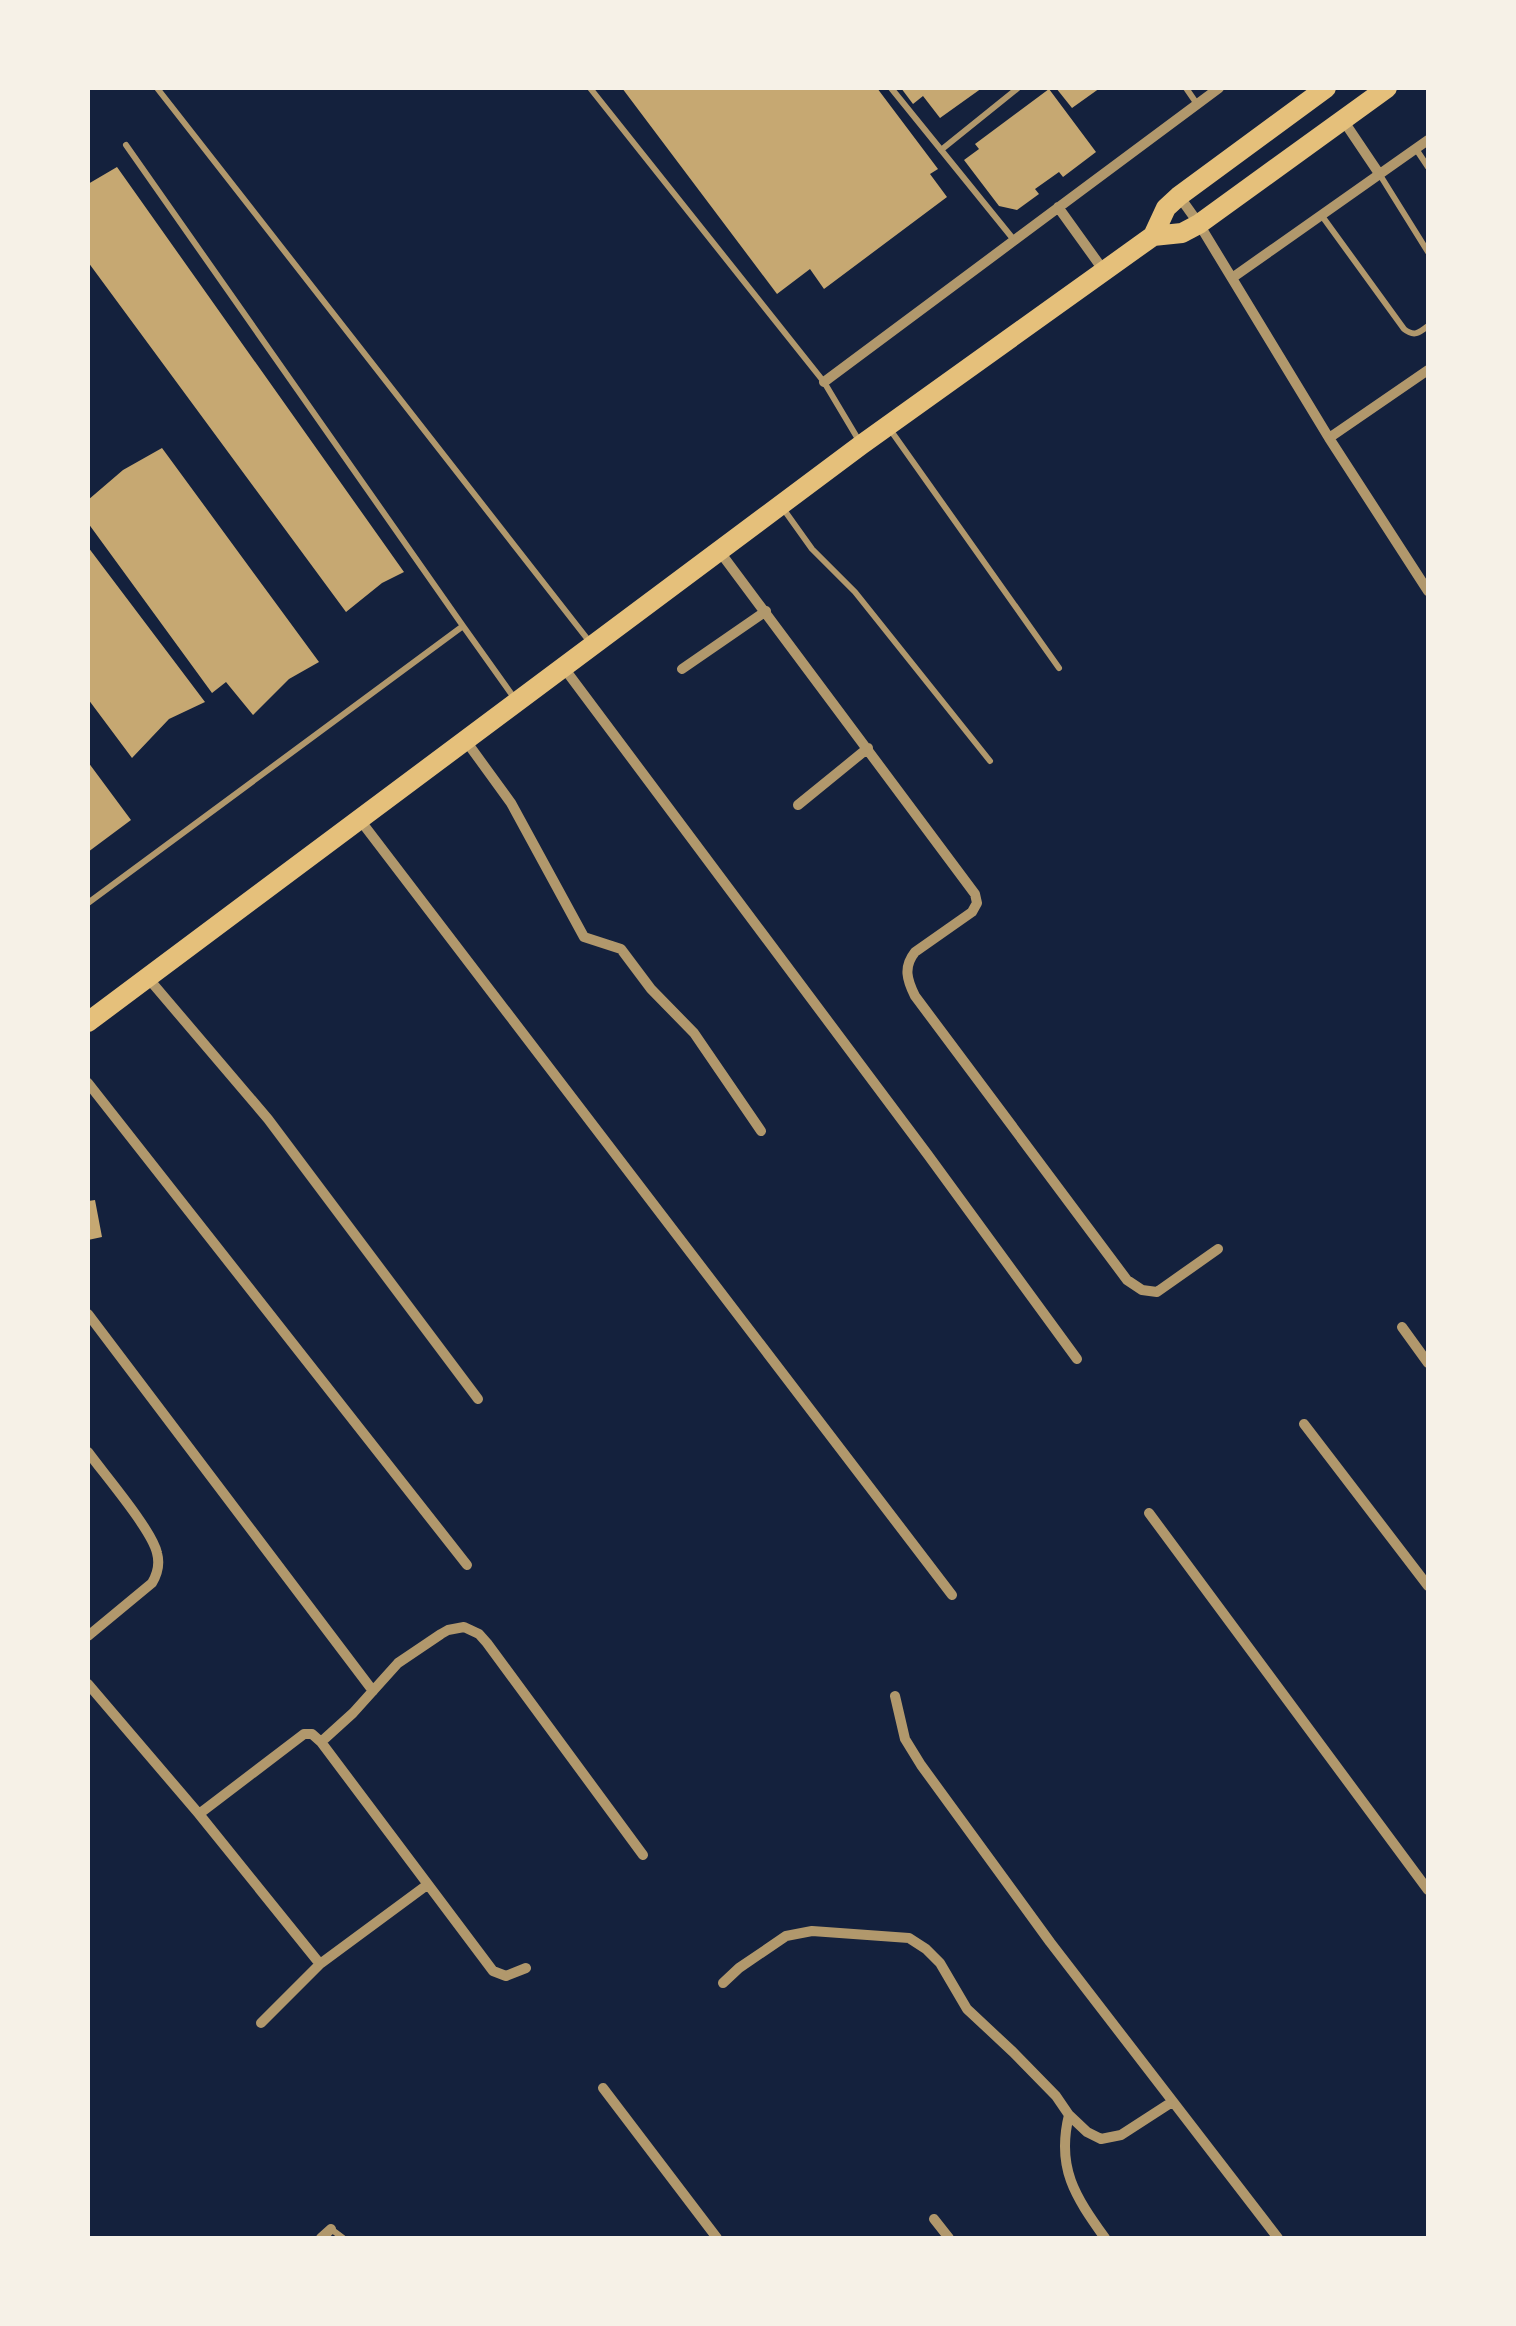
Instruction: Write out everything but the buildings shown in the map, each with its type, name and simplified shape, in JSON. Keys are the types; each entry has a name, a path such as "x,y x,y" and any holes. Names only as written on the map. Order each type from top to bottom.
{"main road":[{"path":"1153,236 1166,208 1179,196 1326,88"},
{"path":"88,1022 861,445 1153,236 1182,232 1199,224 1383,91 1401,88"}],"street":[{"path":"824,382 1219,88"},
{"path":"1344,120 1380,175"},
{"path":"1232,278 1428,140"},
{"path":"1179,196 1428,591"},
{"path":"1058,208 1104,271"},
{"path":"1329,438 1428,370"},
{"path":"720,552 975,894 977,903 972,912 910,960 908,982 915,996 1127,1280 1142,1290 1157,1292 1218,1249"},
{"path":"682,669 766,610"},
{"path":"564,668 1077,1359"},
{"path":"466,740 511,804 584,937 621,949 651,989 694,1033 761,1131"},
{"path":"798,805 868,748"},
{"path":"360,820 952,1595"},
{"path":"148,978 268,1119 478,1399"},
{"path":"88,1083 467,1565"},
{"path":"88,1314 373,1691"},
{"path":"1402,1327 1428,1363"},
{"path":"1304,1424 1428,1586"},
{"path":"88,1452 150,1536 158,1552 158,1572 152,1583 88,1636"},
{"path":"1149,1513 1428,1890"},
{"path":"321,1742 398,1663 448,1630 464,1627 479,1634 643,1855"},
{"path":"88,1684 320,1964"},
{"path":"895,1696 906,1739 922,1765 1050,1942 1278,2238"},
{"path":"199,1814 304,1734 312,1734 493,1972 506,1976 526,1968"},
{"path":"261,2023 320,1964 427,1885"},
{"path":"724,1983 786,1936 812,1932 908,1938 940,1963 967,2009 1088,2132 1101,2139 1121,2135 1172,2102"},
{"path":"603,2088 717,2238"},
{"path":"1069,2115 1064,2159 1076,2193 1105,2238"},
{"path":"934,2219 949,2238"},
{"path":"321,2238 332,2229"}],"lane":[{"path":"157,88 593,646"},
{"path":"590,88 824,382 861,445"},
{"path":"891,88 1014,240"},
{"path":"942,150 1018,88"},
{"path":"1186,88 1197,104"},
{"path":"126,145 518,703"},
{"path":"1416,149 1428,167"},
{"path":"1380,175 1428,252"},
{"path":"1322,216 1404,329 1417,334 1428,326"},
{"path":"888,427 1058,668"},
{"path":"781,505 812,549 855,592 990,762"},
{"path":"88,903 463,626"},
{"path":"332,2229 343,2238"}]}
